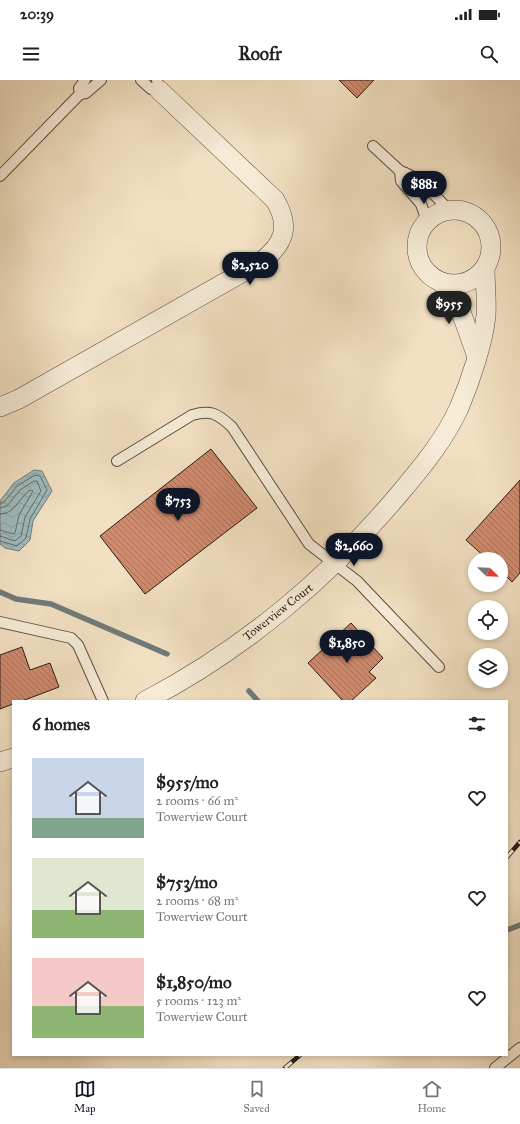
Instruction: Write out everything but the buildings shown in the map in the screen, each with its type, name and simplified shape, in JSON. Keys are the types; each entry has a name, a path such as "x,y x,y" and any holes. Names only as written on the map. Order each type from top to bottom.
{"street":[{"path":"0,407 26,395 261,262 274,252 282,240 284,224 282,212 275,200 158,85"},
{"path":"449,210 461,210 473,214 486,227 491,245 490,257 485,268 476,277 466,282 454,284 442,282 431,276 423,267 418,256 419,238 428,221 437,214 449,210"},
{"name":"Towerview Court","path":"147,700 170,688 221,656 276,616 335,564 417,473 440,442 458,410 469,384 486,316 485,268"},
{"path":"442,282 460,309 476,357"},
{"path":"0,762 12,758"}],"lane":[{"path":"80,94 79,88 85,80"},
{"path":"0,176 80,94 86,93 101,80"},
{"path":"141,80 151,89 158,85"},
{"path":"373,146 400,171 408,173 421,183 449,210"},
{"path":"400,171 401,181 421,204 428,221"},
{"path":"116,461 192,415 206,412 220,416 232,427 309,544 357,581 439,667"},
{"path":"0,622 71,638 78,645 103,700"},
{"path":"495,1068 520,1048"}],"water":[{"path":"34,470 42,471 52,491 33,521 30,540 19,551 5,548 0,544 0,501 14,483"}],"waterway":[{"path":"0,592 16,599 51,604 167,654"},
{"path":"249,691 257,700"},
{"path":"508,930 520,925"}],"railway":[{"path":"508,856 520,842"},
{"path":"285,1068 299,1056"}]}
